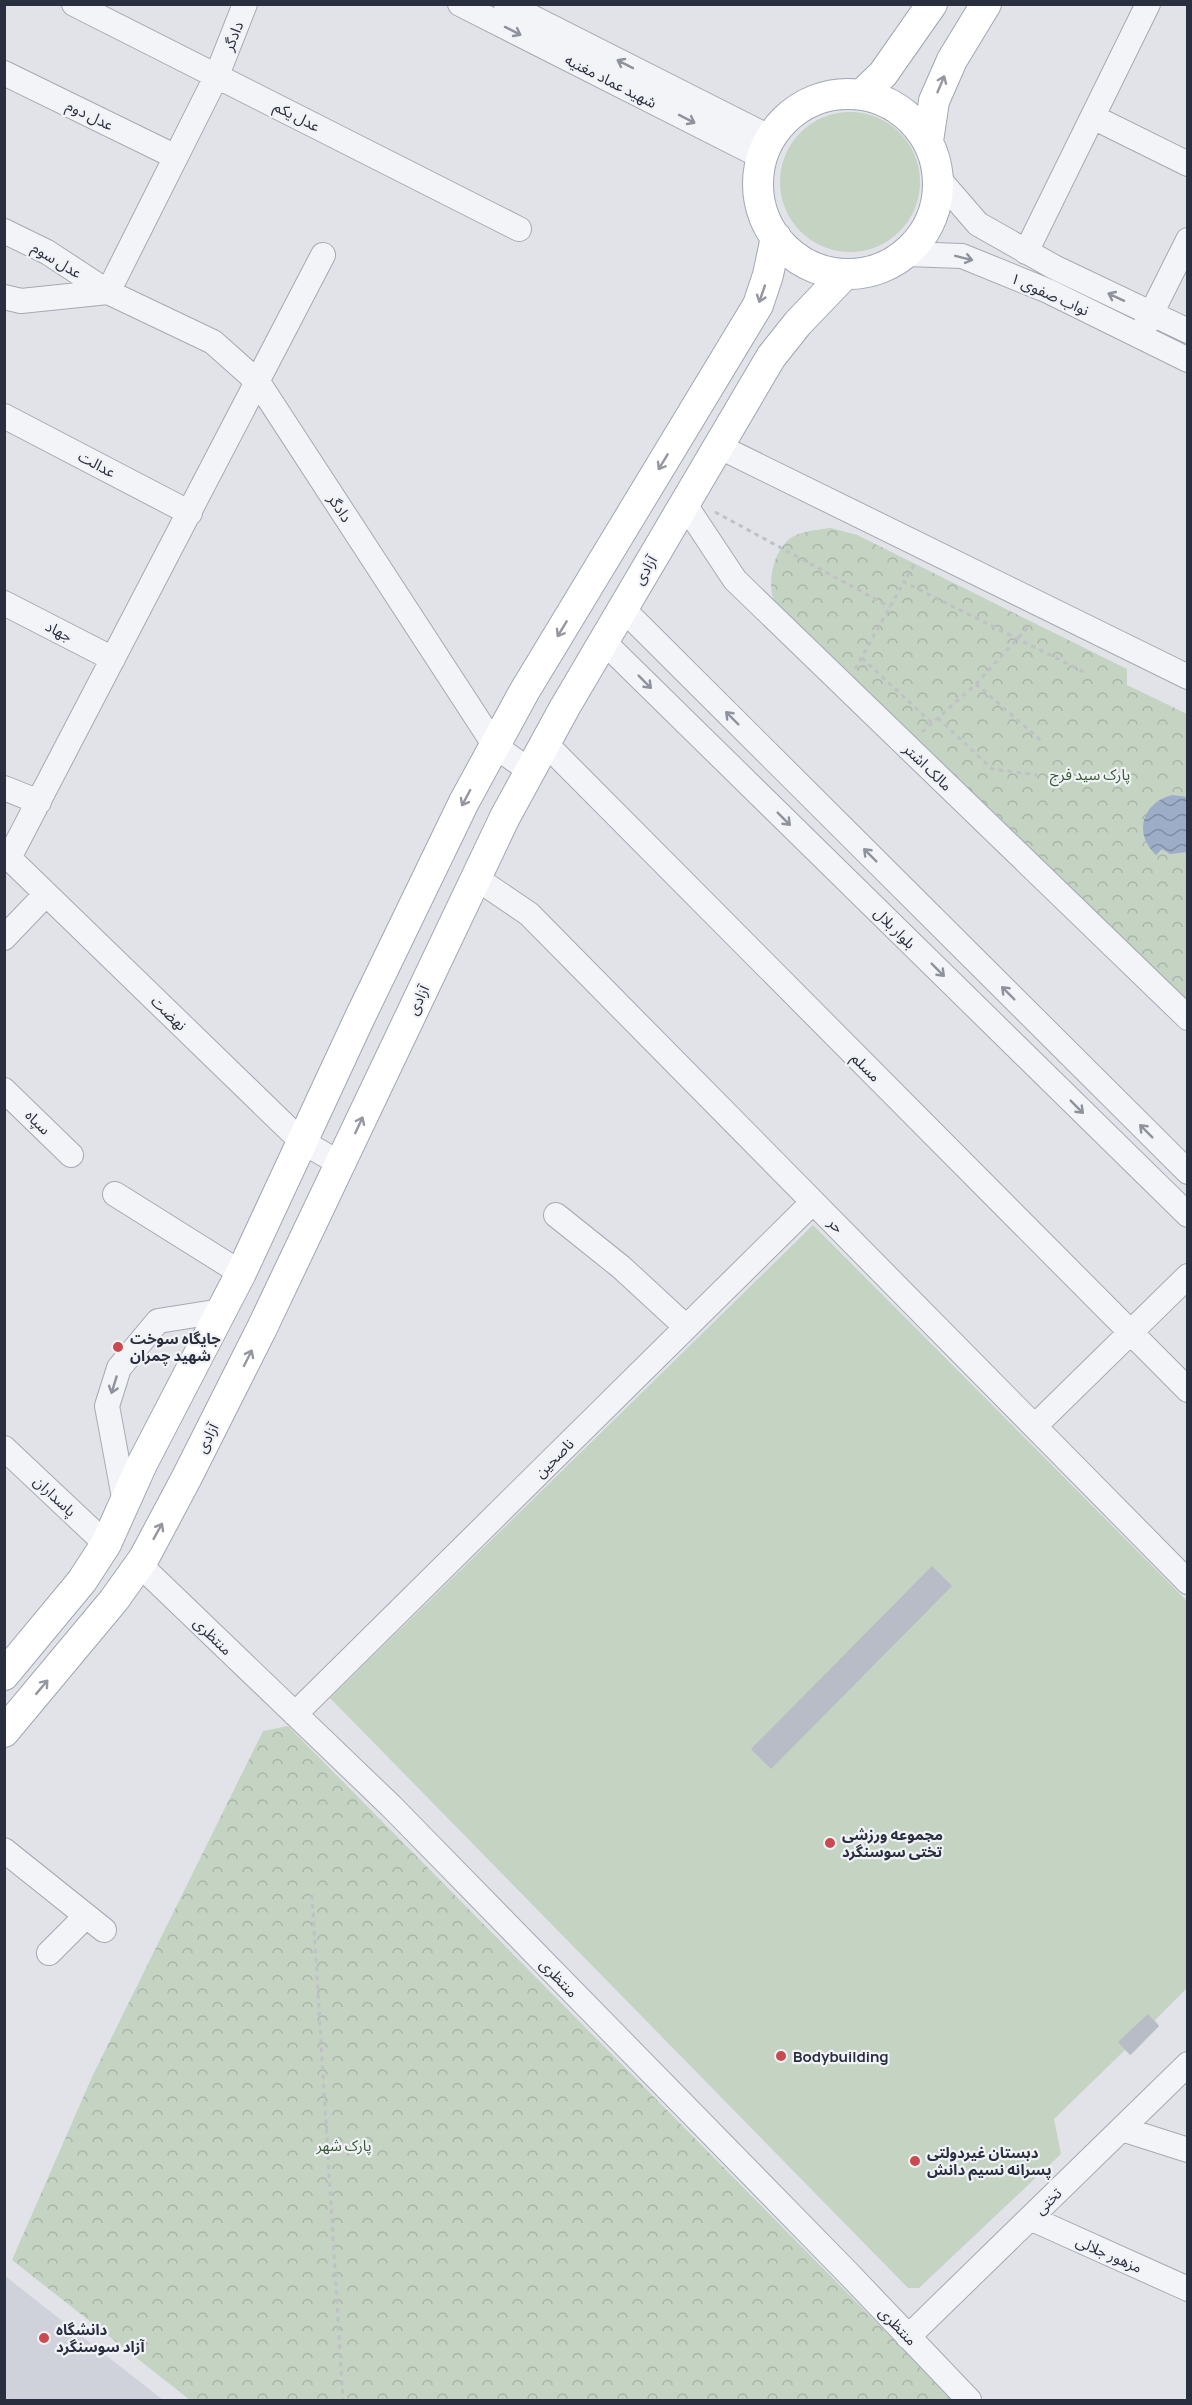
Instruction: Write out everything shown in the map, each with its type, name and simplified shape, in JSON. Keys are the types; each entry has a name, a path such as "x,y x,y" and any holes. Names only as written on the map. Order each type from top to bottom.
{"main road":[{"path":"861,95 883,74 932,4"},
{"path":"928,141 934,101 947,71 986,4"},
{"path":"840,94 861,95 882,101 900,111 916,124 928,141 935,160 939,179 938,200 931,221 920,239 906,254 887,265 867,272 845,274 825,271 806,264 789,252 765,219 759,198 758,177 767,147 784,121 801,108 820,99 840,94"},
{"path":"4,1675 82,1581 106,1544 241,1274 301,1141 459,812 542,662 758,305 776,237"},
{"name":"آزادی","path":"4,1732 114,1600 139,1564 187,1477 262,1328 476,878 545,743 771,357 798,323 845,274"}],"street":[{"name":"عدل یکم","path":"74,4 519,229"},
{"name":"دادگر","path":"245,4 217,75 108,292 213,342 258,382 495,746 530,771"},
{"name":"شهید عماد مغنیه","path":"460,4 767,147"},
{"name":"شهید عماد مغنیه","path":"506,4 767,147"},
{"path":"1026,252 1148,4"},
{"name":"عدل دوم","path":"4,73 176,157"},
{"path":"1093,117 1188,164"},
{"name":"نواب صفوی ۱","path":"939,179 978,224 1054,267 1188,331"},
{"name":"عدل سوم","path":"4,231 46,252 108,292"},
{"path":"1140,336 1188,240"},
{"name":"نواب صفوی ۱","path":"906,254 962,256 1048,291 1188,360"},
{"path":"7,856 39,801 324,255"},
{"path":"4,297 21,301 108,292"},
{"name":"عدالت","path":"4,416 190,513"},
{"path":"718,446 1188,677"},
{"name":"مالک اشتر","path":"686,500 735,580 1188,1018"},
{"name":"جهاد","path":"4,603 113,659"},
{"path":"622,608 1188,1172"},
{"name":"بلوار بلال","path":"603,641 1188,1215"},
{"name":"مسلم","path":"545,743 1188,1390"},
{"path":"4,788 39,801"},
{"name":"نهضت","path":"7,856 301,1141 340,1164"},
{"name":"حر","path":"476,878 529,915 1188,1582"},
{"path":"4,938 46,894"},
{"name":"سپاه","path":"4,1090 71,1155"},
{"path":"115,1194 241,1274"},
{"name":"ناصحین","path":"295,1714 813,1202"},
{"path":"556,1215 621,1267 687,1327"},
{"path":"1035,1426 1188,1276"},
{"path":"125,1503 107,1406 119,1368 158,1321 221,1311"},
{"name":"پاسداران","path":"4,1448 106,1544"},
{"name":"منتظری","path":"139,1564 391,1806 969,2400"},
{"path":"4,1850 95,1923 49,1953"},
{"name":"تختی","path":"908,2337 1188,2064"},
{"path":"1122,2129 1188,2150"},
{"name":"مزهور جلالی","path":"1030,2218 1188,2289"}],"path":[{"path":"686,500 891,607"},
{"path":"845,688 924,548"},
{"path":"904,582 1083,672"},
{"path":"906,746 976,684 1046,608"},
{"path":"862,658 932,723"},
{"path":"976,684 1043,742"},
{"path":"938,718 992,769 1037,775"},
{"path":"312,1895 343,2400"}],"shaded area":[{"name":"دانشگاه آزاد سوسنگرد","path":"5,2276 163,2400 5,2400"}],"green space":[{"path":"850,112 877,117 900,132 915,155 920,182 915,209 900,232 877,247 850,252 823,247 800,232 785,209 780,182 785,155 800,132 823,117"},
{"name":"پارک سید فرج","path":"831,528 857,535 1127,669 1127,685 1187,714 1187,1014 786,623 775,605 771,583 778,553 787,541 796,535"},
{"name":"مجموعه ورزشی تختی سوسنگرد","path":"813,1225 1187,1601 1187,1988 1155,2020 1159,2026 1131,2055 1125,2050 1054,2119 1061,2154 919,2288 908,2288 330,1698"},
{"name":"پارک شهر","path":"288,1726 953,2400 190,2400 12,2260 92,2077 263,1731"}],"water":[{"path":"1172,795 1187,797 1187,852 1170,854 1162,849 1156,855 1145,837 1144,820 1154,805"}],"building":[{"path":"932,1566 952,1586 771,1769 751,1749"},
{"path":"1148,2014 1159,2026 1130,2055 1118,2042"}],"place":[{"name":"جایگاه سوخت شهید چمران","path":"118,1347"},
{"name":"مجموعه ورزشی تختی سوسنگرد","path":"830,1843"},
{"name":"Bodybuilding","path":"781,2056"},
{"name":"دبستان غیردولتی پسرانه نسیم دانش","path":"915,2161"},
{"name":"دانشگاه آزاد سوسنگرد","path":"44,2338"}]}
